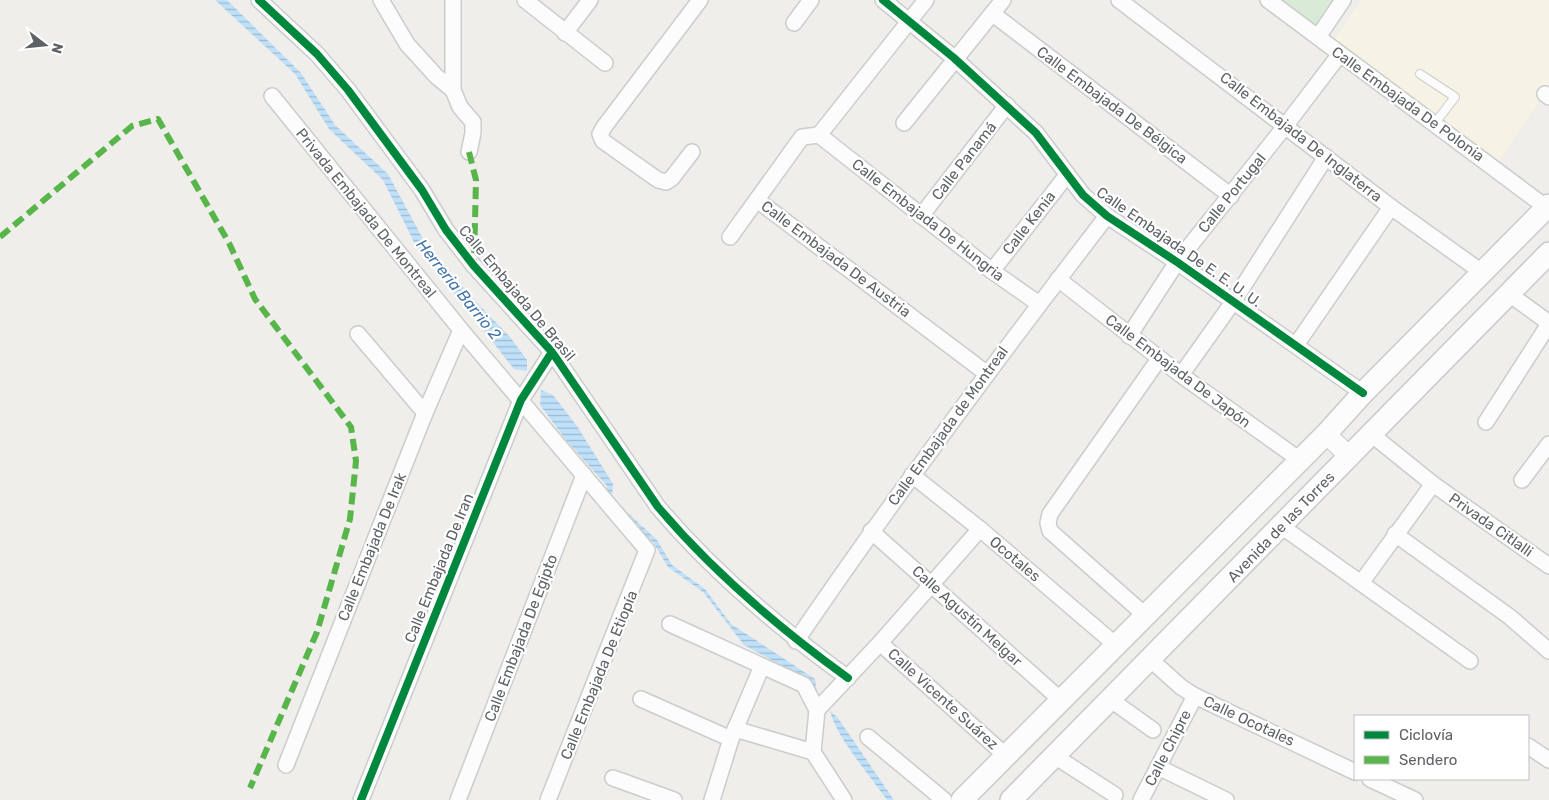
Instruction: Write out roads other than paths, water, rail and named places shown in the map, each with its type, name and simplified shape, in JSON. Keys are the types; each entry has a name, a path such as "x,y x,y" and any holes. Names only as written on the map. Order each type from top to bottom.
{"main road":[{"path":"962,800 1005,755 1117,646 1548,206"},
{"name":"Avenida de las Torres","path":"1012,800 1549,253"}],"street":[{"name":"Calle Embajada De Brasil","path":"259,0 317,54 348,90 422,190 446,230 474,266 552,352 663,512 748,598 796,641 848,678"},
{"path":"382,0 407,44 436,76 453,90"},
{"path":"453,0 453,90 460,107 473,122 474,133 469,152"},
{"path":"525,0 604,63"},
{"path":"565,33 590,0"},
{"path":"692,152 672,178 666,182 658,180 603,142 600,134 700,0"},
{"path":"794,23 811,0"},
{"name":"Calle Embajada De E. E. U. U.","path":"883,0 954,58 1007,105 1036,133 1083,195 1107,216 1177,262 1363,393"},
{"name":"Calle Embajada De Austria","path":"926,0 819,134 802,137 757,200 986,373"},
{"path":"904,124 954,58 1003,0"},
{"name":"Calle Embajada De Inglaterra","path":"1119,0 1286,125 1391,207 1483,273"},
{"name":"Calle Embajada De Polonia","path":"1268,0 1548,206"},
{"path":"1318,37 1344,0"},
{"name":"Calle Embajada De Bélgica","path":"993,14 1231,196"},
{"name":"Calle Portugal","path":"1129,336 1177,262 1231,196 1340,54"},
{"name":"Privada Embajada De Montreal","path":"272,96 461,330"},
{"name":"Calle Panamá","path":"921,216 1007,105"},
{"name":"Calle Embajada De Hungria","path":"819,134 921,216 1038,304"},
{"path":"1181,375 1233,302 1326,157"},
{"name":"Calle Kenia","path":"992,271 1067,175"},
{"path":"730,237 757,200"},
{"path":"1296,345 1391,207"},
{"name":"Calle Embajada de Montreal","path":"796,641 871,531 986,373 1107,216"},
{"name":"Calle Embajada De Japón","path":"1058,279 1159,359 1300,460"},
{"path":"1486,422 1549,324 1508,293"},
{"path":"461,330 584,476"},
{"name":"Calle Embajada De Irak","path":"286,765 425,413 461,330"},
{"path":"358,334 425,413"},
{"name":"Calle Embajada De Iran","path":"361,800 521,400 552,352"},
{"path":"1146,616 1050,531 1048,523 1050,514 1159,359"},
{"path":"1326,434 1349,456"},
{"name":"Privada Citlalli","path":"1372,434 1433,484 1549,566"},
{"path":"1522,480 1544,463 1549,444"},
{"name":"Ocotales","path":"912,475 980,529 1117,646"},
{"name":"Calle Embajada De Etiopía","path":"548,800 647,550 584,476"},
{"name":"Calle Embajada De Egipto","path":"458,800 584,476"},
{"path":"1361,583 1433,484"},
{"path":"1282,526 1470,661"},
{"path":"844,800 813,752 822,704 880,643 980,529"},
{"name":"Calle Agustín Melgar","path":"871,531 1062,701"},
{"path":"1395,534 1510,617 1549,651"},
{"path":"670,624 804,685 822,704"},
{"name":"Calle Vicente Suárez","path":"880,643 1005,755"},
{"name":"Calle Ocotales","path":"1151,660 1181,687 1195,696 1354,772"},
{"path":"712,800 733,734 762,666"},
{"name":"Calle Chipre","path":"1141,800 1195,696"},
{"path":"641,699 733,734 813,752"},
{"path":"1111,700 1153,730"},
{"path":"868,737 944,800"},
{"path":"1529,747 1549,760"},
{"path":"1056,756 1115,795"},
{"path":"1158,767 1226,800"},
{"path":"614,778 674,800"},
{"path":"1372,780 1415,800"}],"lane":[{"path":"1420,74 1455,97 1435,123"}],"water":[{"name":"Herreria Barrio 2","path":"215,0 227,0 301,73 335,125 388,174 423,239 476,302 510,337 527,360 527,371 514,369 414,242 383,180 329,129 295,74"},
{"path":"541,390 553,395 577,426 613,484 612,498 657,540 672,565 705,589 731,624 815,679 817,692 812,682 744,645 703,592 668,567 653,542 606,500 607,486 566,440 540,405"},
{"path":"830,711 838,718 894,800 887,800 855,757 839,733"}]}
